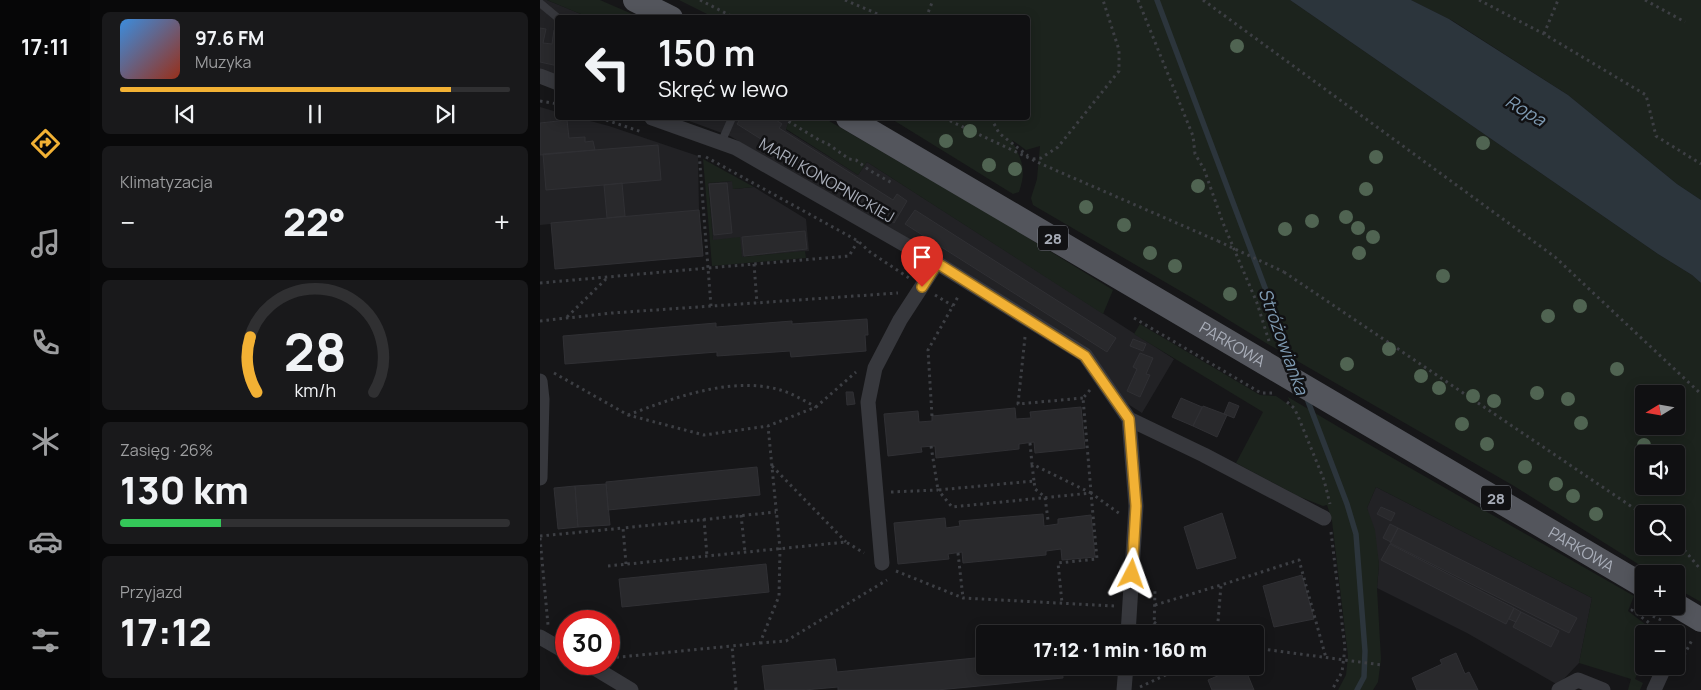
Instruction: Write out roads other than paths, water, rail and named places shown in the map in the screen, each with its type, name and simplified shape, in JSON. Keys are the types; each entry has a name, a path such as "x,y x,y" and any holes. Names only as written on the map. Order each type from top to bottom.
{"main road":[{"path":"635,0 665,15"},
{"name":"PARKOWA","path":"852,120 1262,348 1347,410 1635,581"},
{"path":"1673,615 1693,632"}],"street":[{"path":"540,76 555,82"},
{"name":"MARII KONOPNICKIEJ","path":"658,120 736,148 937,263 1027,319 1085,356 1129,419"},
{"path":"882,563 868,402 875,368 900,320 937,263"},
{"path":"540,478 544,375"},
{"path":"1129,419 1204,455 1327,521"},
{"path":"1129,419 1136,506 1129,625"},
{"path":"606,675 631,690"},
{"path":"1128,675 1131,689"},
{"path":"1654,690 1660,675"},
{"path":"1559,690 1578,680 1603,690"}],"lane":[{"path":"540,3 555,16"},
{"path":"721,143 731,120"}],"water":[{"name":"Ropa","path":"1290,0 1411,0 1449,19 1568,95 1677,184 1701,200 1701,283 1692,275 1658,254"}],"waterway":[{"name":"Stróżowianka","path":"1157,0 1297,373"},
{"name":"Stróżowianka","path":"1306,396 1347,504 1356,534 1365,651 1364,677 1357,690"}]}
